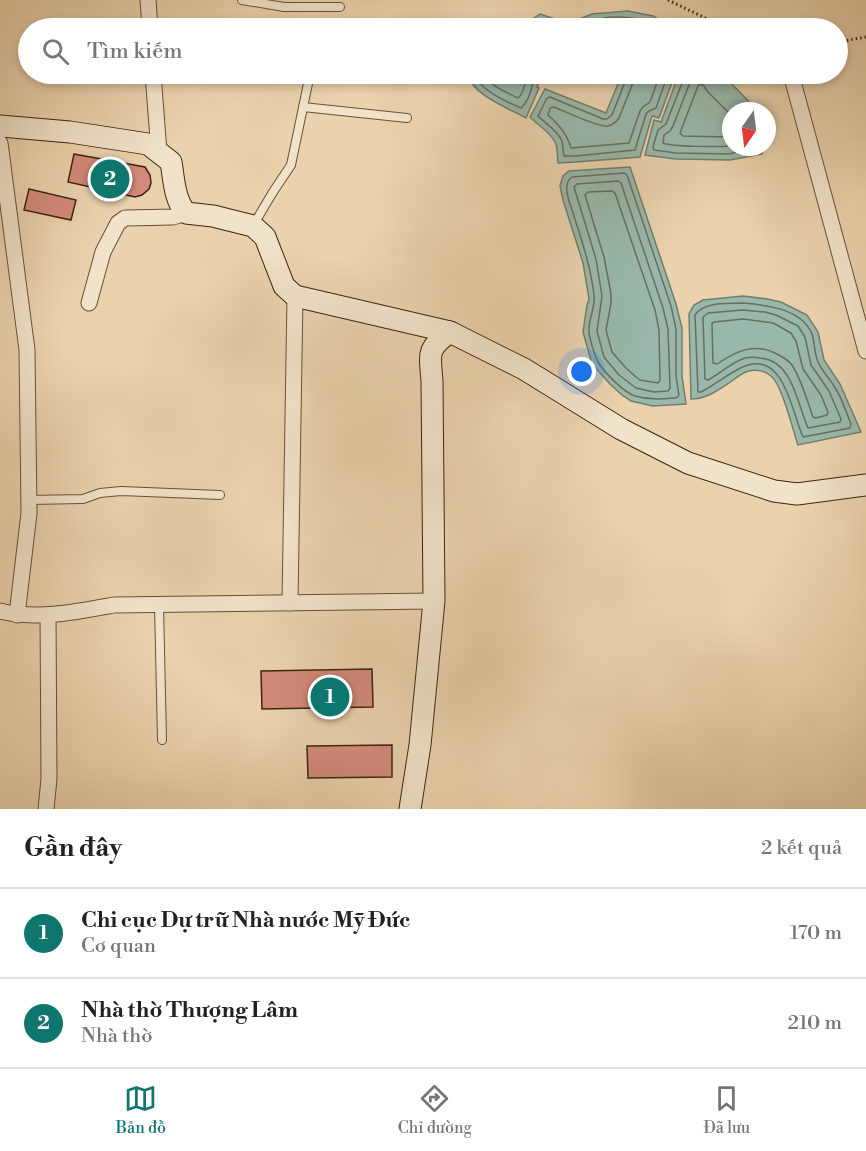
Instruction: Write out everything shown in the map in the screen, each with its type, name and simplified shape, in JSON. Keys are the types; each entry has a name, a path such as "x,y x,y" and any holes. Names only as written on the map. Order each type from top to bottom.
{"street":[{"path":"148,0 149,18"},
{"path":"154,84 159,152"},
{"path":"794,84 866,351"},
{"path":"0,126 70,132 148,144 171,162 176,195 186,213"},
{"path":"0,143 27,350 29,513 17,615"},
{"path":"89,303 103,252 117,223 125,218 173,217 186,213 213,216 253,226 265,237 284,286 295,296 450,332 524,369 621,429 688,463 774,491 796,494 866,485"},
{"path":"290,603 295,296"},
{"path":"410,809 420,745 434,601 430,354 436,342 450,332"},
{"path":"0,611 17,615 48,615 114,604 434,601"},
{"path":"46,809 49,779 48,615"}],"lane":[{"path":"242,0 284,7 340,7"},
{"path":"253,226 291,165 308,84"},
{"path":"303,107 407,118"},
{"path":"29,500 83,499 100,493 121,490 220,495"},
{"path":"159,604 162,741"}],"path":[{"path":"668,0 705,18"},
{"path":"848,40 866,37"}],"water":[{"path":"628,11 656,18 582,18 592,14"},
{"path":"540,14 552,18 534,18"},
{"path":"473,84 538,84 539,88 526,118 483,95"},
{"path":"618,84 671,84 659,118 652,116 640,157 558,163 557,147 553,138 530,117 545,89 606,113"},
{"path":"675,84 732,84 749,102 722,102 722,156 751,156 730,160 676,159 645,155 654,120 661,122"},
{"path":"630,167 682,328 682,376 686,404 653,406 631,401 622,395 592,364 583,332 589,299 583,263 560,186 563,176 569,171"},
{"path":"743,296 781,302 807,315 818,332 824,360 840,384 861,432 798,445 779,388 771,376 760,371 746,372 711,394 691,399 689,314 694,305 703,300"}],"building":[{"path":"74,154 145,167 150,175 149,189 135,197 68,182"},
{"path":"29,189 76,200 71,220 24,210"},
{"path":"372,669 373,707 262,709 261,671"},
{"path":"392,745 392,777 308,778 307,746"}],"place":[{"name":"Nhà thờ Thượng Lâm","path":"110,179"},
{"name":"Chi cục Dự trữ Nhà nước Mỹ Đức","path":"330,697"}]}
